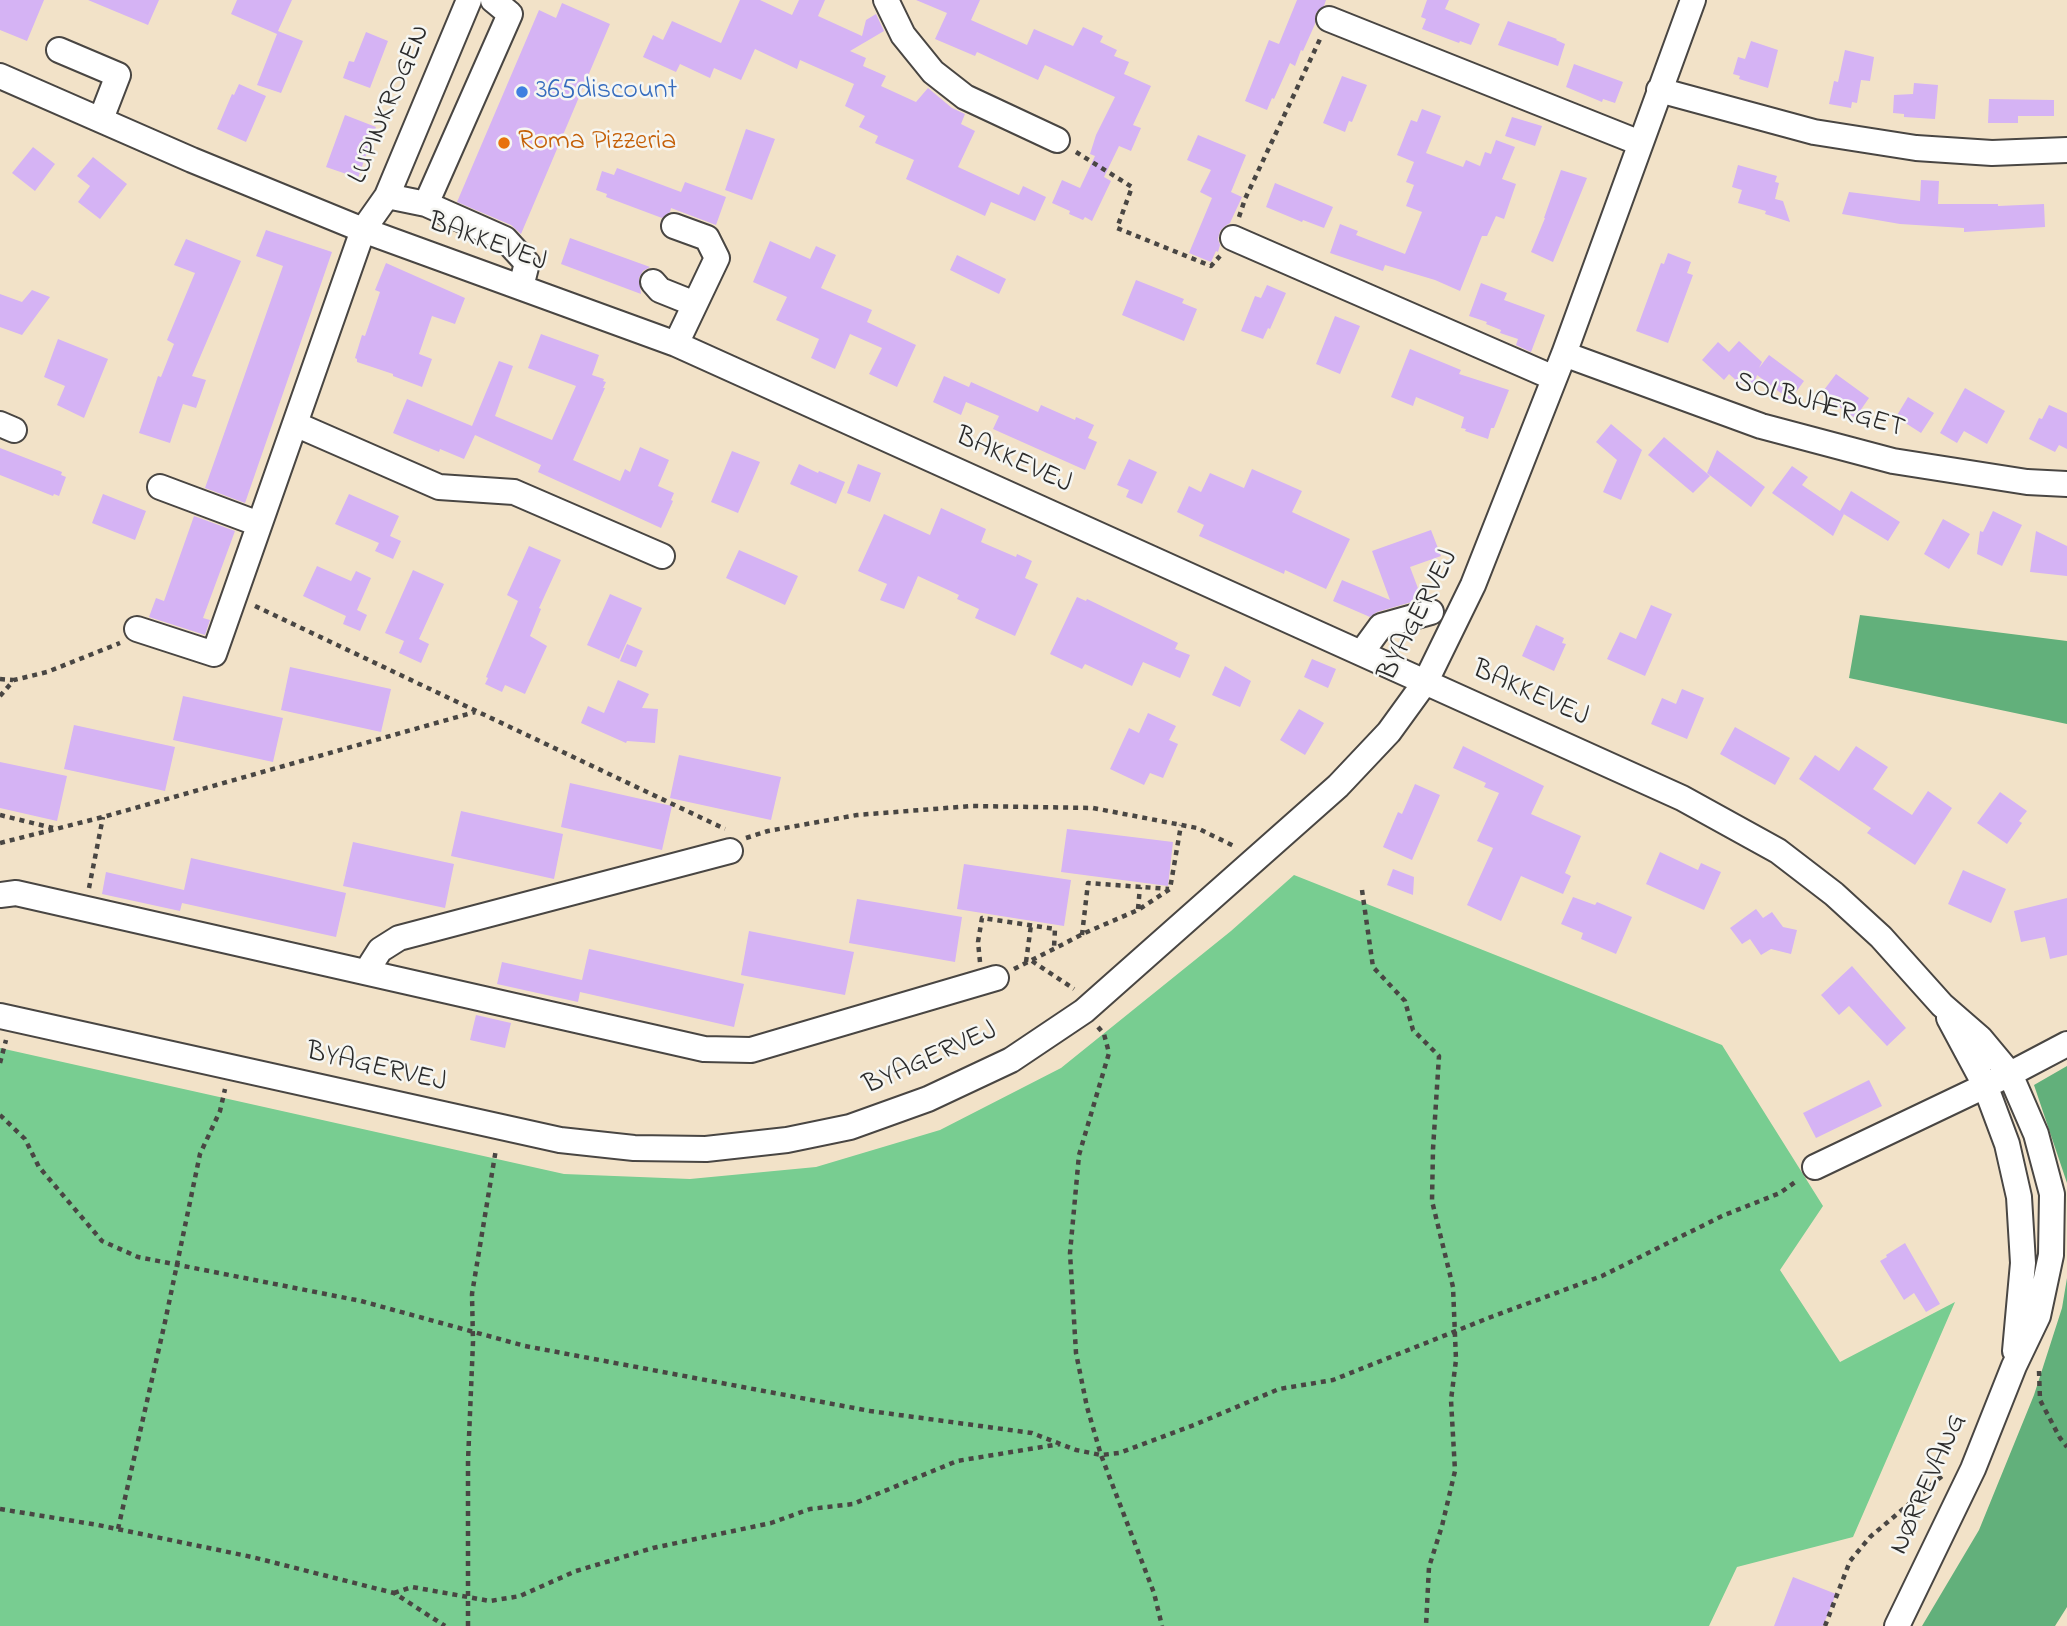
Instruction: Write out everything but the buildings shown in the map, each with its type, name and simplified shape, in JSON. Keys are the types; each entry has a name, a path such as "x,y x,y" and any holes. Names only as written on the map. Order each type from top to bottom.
{"street":[{"name":"LUPINKROGEN","path":"137,629 214,654 363,230 387,196 468,0"},
{"path":"426,204 510,14 493,0"},
{"path":"887,0 903,34 933,72 965,97 1058,140"},
{"name":"BYAGERVEJ","path":"0,1016 560,1140 634,1148 706,1149 787,1140 850,1127 928,1099 1010,1060 1089,1007 1338,786 1389,732 1426,681 1473,585 1564,354 1693,0"},
{"path":"1329,19 1640,144"},
{"path":"59,50 118,75 101,119"},
{"name":"BAKKEVEJ","path":"0,76 192,160 363,230 676,344 1682,797 1779,851 1834,894 1881,937 1942,1004 1980,1038 2010,1074 2059,1193"},
{"path":"1659,90 1814,132 1916,148 1992,153 2067,150"},
{"path":"387,196 426,204 505,239 527,263 521,287"},
{"path":"674,226 707,238 717,258 676,344"},
{"path":"1233,238 1554,378"},
{"path":"653,282 660,290 695,304"},
{"name":"SOLBJÆRGET","path":"1564,354 1761,426 1893,461 2027,482 2067,484"},
{"path":"295,424 439,486 514,492 662,556"},
{"path":"160,487 260,524"},
{"path":"1362,652 1381,626 1431,612"},
{"path":"366,972 380,950 398,938 736,845"},
{"name":"BYAGERVEJ","path":"0,895 16,893 704,1049 751,1050 990,980"},
{"name":"BAKKEVEJ","path":"1942,1004 1985,1085 2007,1144 2019,1197"},
{"path":"1815,1167 2067,1044"},
{"path":"2019,1197 2059,1193"},
{"name":"NØRREVANG","path":"1897,1626 1973,1469 2014,1366 2038,1316 2051,1255 2059,1193"},
{"name":"NØRREVANG","path":"2014,1366 2023,1262 2019,1197"}],"path":[{"path":"1058,140 1132,187 1117,228 1211,266 1233,238 1245,200 1329,19"},
{"path":"236,596 475,712 736,845 768,831 857,815 972,806 1093,808 1198,828 1258,858"},
{"path":"0,679 14,680 47,672 122,643 137,629"},
{"path":"0,696 14,680"},
{"path":"0,843 103,817 475,712"},
{"path":"0,815 56,829"},
{"path":"84,909 103,817"},
{"path":"1054,949 1055,929 982,918 978,942 990,980 1138,910 1170,889 1181,825"},
{"path":"1082,935 1088,883 1170,889"},
{"path":"1138,910 1140,887"},
{"path":"1362,890 1373,967 1405,1000 1413,1030 1439,1056 1432,1201 1453,1287 1456,1360 1451,1400 1455,1471 1429,1567 1426,1626"},
{"path":"1029,962 1031,925"},
{"path":"1029,962 1089,1007 1104,1034 1109,1053 1079,1156 1070,1253 1076,1353 1087,1407 1101,1455 1154,1593 1162,1626"},
{"path":"118,1529 200,1154 220,1111 230,1067"},
{"path":"0,1115 25,1139 39,1167 102,1241 138,1257 361,1301 525,1346 870,1411 1032,1433 1076,1450 1101,1455 1119,1453 1279,1390 1333,1380 1602,1276 1722,1216 1780,1193 1815,1167"},
{"path":"468,1626 472,1294 500,1127"},
{"path":"2025,1343 2038,1348 2040,1400 2067,1447"},
{"path":"394,1593 412,1587 490,1601 520,1596 576,1571 653,1548 771,1523 810,1508 853,1504 957,1461 1061,1444"},
{"name":"NØRREVANG","path":"1825,1626 1850,1561 1877,1530 1946,1473"},
{"path":"0,1509 118,1529 252,1557 394,1593 445,1626"}],"green space":[{"path":"1860,615 2067,641 2067,724 1849,678"},
{"path":"1294,875 1722,1045 1823,1206 1780,1270 1840,1362 1955,1302 1853,1537 1737,1567 1709,1626 0,1626 0,1048 564,1174 690,1179 816,1167 940,1130 1061,1068 1231,931"},
{"path":"2067,1066 2067,1183 2034,1085"},
{"path":"2067,1278 2067,1607 2055,1626 1922,1626 1979,1530 2034,1395 2062,1308"}],"place":[{"name":"365discount","path":"522,92"},
{"name":"Roma Pizzeria","path":"504,143"}]}
